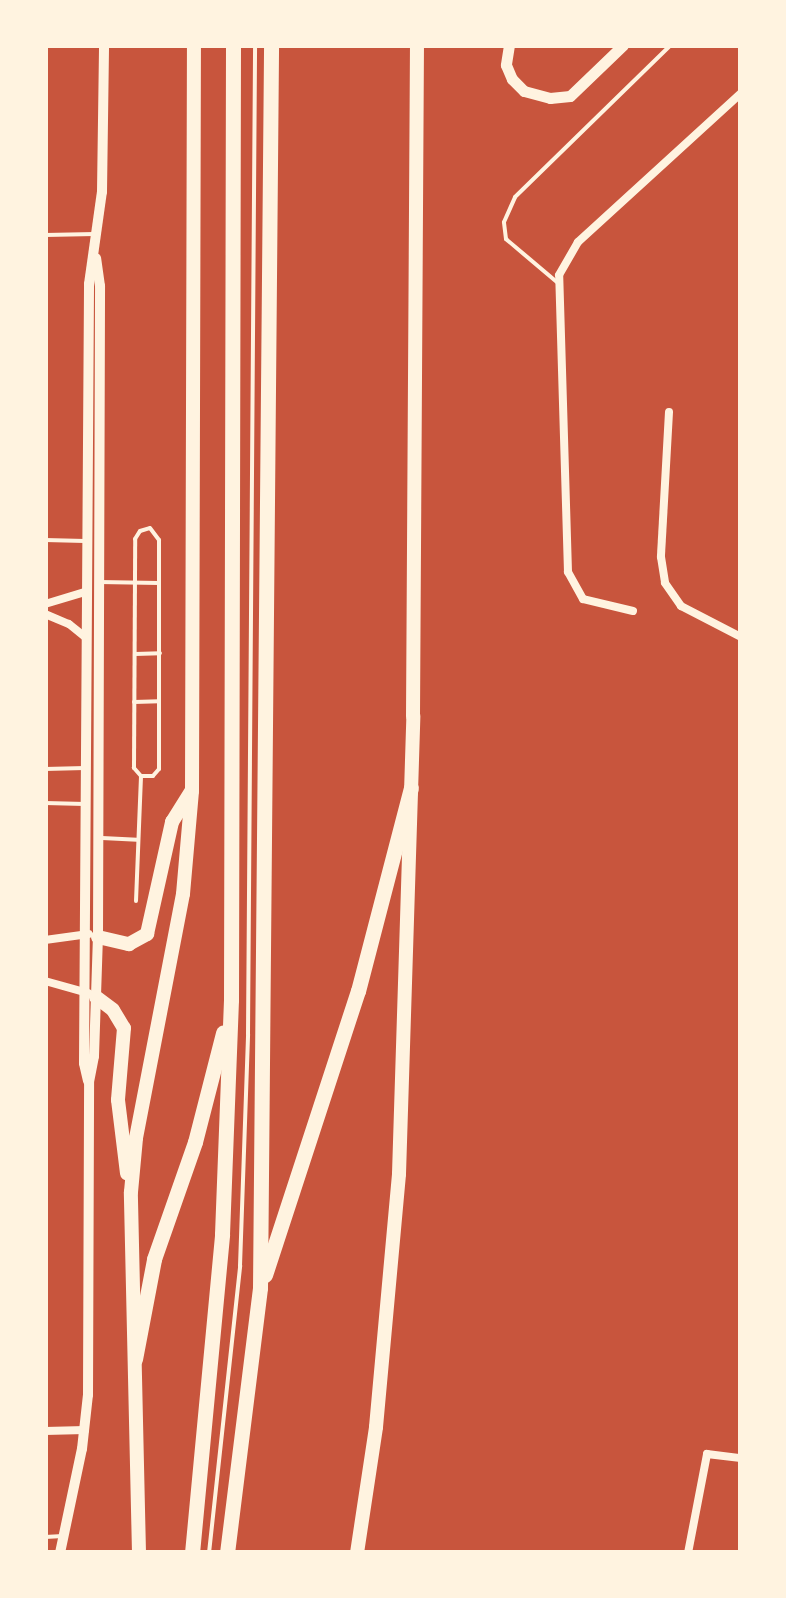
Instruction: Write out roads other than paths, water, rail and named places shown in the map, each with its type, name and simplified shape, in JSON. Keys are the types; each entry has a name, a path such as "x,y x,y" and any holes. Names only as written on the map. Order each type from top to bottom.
{"highway":[{"path":"138,1553 131,1192 136,1138 183,894 192,791 194,45"},
{"path":"192,1553 222,1234 231,1000 234,45"},
{"path":"227,1553 260,1288 271,45"},
{"path":"357,1553 376,1427 400,1174 411,788 418,45"},
{"path":"260,1288 358,991 411,788"},
{"path":"91,935 129,944 147,934 172,822 192,791"},
{"path":"91,994 113,1010 124,1028 118,1114 131,1192"},
{"path":"135,1359 154,1259 195,1142 231,1000"}],"main road":[{"path":"508,45 506,65 518,86 541,97 570,96 623,45"}],"street":[{"path":"60,1553 85,1430 91,935 84,768 84,638 89,284 98,234 104,45"},
{"path":"633,611 583,599 568,572 558,283 564,260 578,242 741,93"},
{"path":"91,935 97,838 100,286 96,258"},
{"path":"669,412 662,557 665,584 680,606 741,637"},
{"path":"45,604 85,592"},
{"path":"45,614 70,624 84,638 98,639"},
{"path":"45,940 91,935"},
{"path":"45,981 91,994"},
{"path":"45,1431 85,1430"},
{"path":"688,1553 707,1454 741,1458"}],"lane":[{"path":"209,1553 240,1266 248,1054 255,45"},
{"path":"558,283 506,239 504,222 516,197 670,45"},
{"path":"45,235 98,234"},
{"path":"136,902 141,776 134,768 136,535 150,528 160,540 160,769 153,776 141,776"},
{"path":"45,540 88,541"},
{"path":"98,582 160,582"},
{"path":"135,654 160,653"},
{"path":"134,702 159,701"},
{"path":"45,769 84,768"},
{"path":"45,803 85,804"},
{"path":"97,838 138,840"},
{"path":"45,1536 64,1536"}]}
